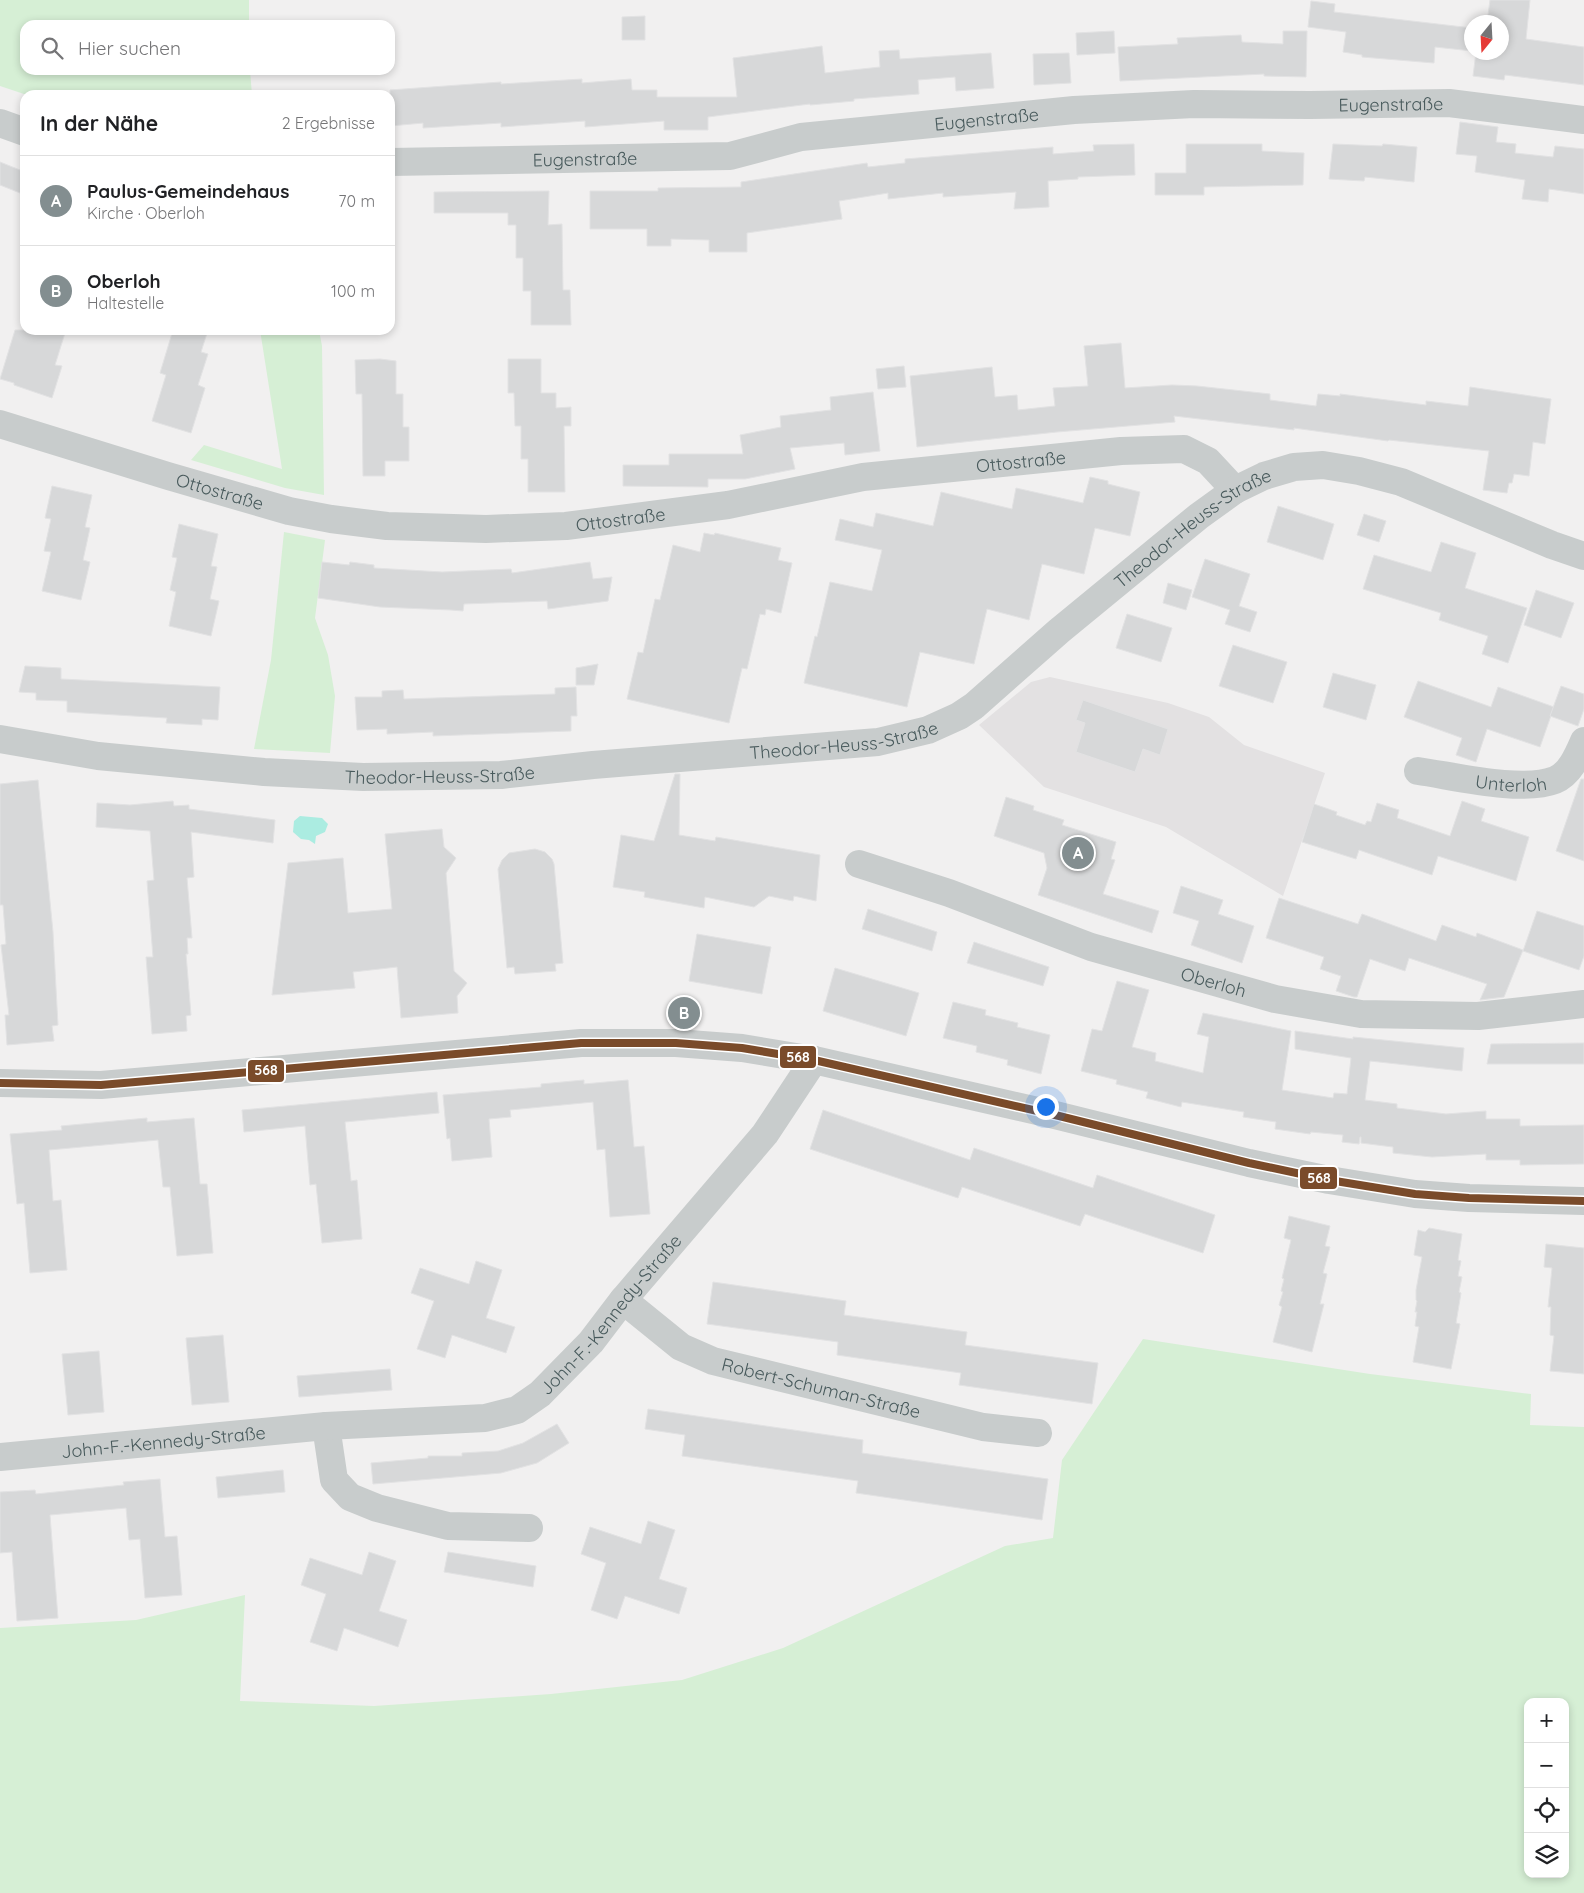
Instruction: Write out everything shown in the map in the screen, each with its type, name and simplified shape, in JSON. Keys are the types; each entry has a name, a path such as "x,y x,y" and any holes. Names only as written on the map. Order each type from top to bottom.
{"street":[{"name":"Eugenstraße","path":"395,162 730,156 801,137 1074,110 1194,104 1448,103 1584,120"},
{"path":"0,123 20,130"},
{"name":"Ottostraße","path":"0,424 280,508 331,519 387,526 486,529 566,526 728,505 863,477 1121,450 1184,449 1208,462 1235,490"},
{"name":"Theodor-Heuss-Straße","path":"0,739 98,756 264,772 363,777 501,775 593,765 818,748 903,738 944,724 974,706 1073,619 1198,516 1235,490 1264,476 1294,467 1323,465 1359,471 1401,482 1552,545 1584,556"},
{"name":"Unterloh","path":"1418,771 1506,784 1530,785 1556,780 1573,764 1584,741"},
{"name":"Oberloh","path":"858,864 950,894 1092,947 1275,999 1361,1014 1459,1016 1478,1016 1584,1004"},
{"path":"0,1083 101,1085 148,1082 581,1044 685,1044 742,1048 814,1060 1054,1115 1249,1163 1329,1180 1414,1194 1506,1200 1584,1201"},
{"name":"John-F.-Kennedy-Straße","path":"0,1457 326,1426 485,1418 517,1410 540,1394 591,1342 623,1300 765,1134 814,1060"},
{"name":"Robert-Schuman-Straße","path":"623,1300 681,1347 713,1361 982,1427 1038,1432"},
{"path":"326,1426 334,1480 350,1497 377,1508 448,1526 529,1528"}],"shaded area":[{"path":"0,0 249,0 249,20 20,20 20,75 250,75 252,90 20,90 20,93 0,86"},
{"path":"261,335 320,335 322,346 324,495 285,488 191,460 204,445 282,469"},
{"path":"284,532 325,540 315,618 328,655 335,696 330,753 254,749 271,660"},
{"path":"1050,677 1168,703 1209,717 1244,745 1325,773 1283,896 1166,827 1044,787 979,725 1031,682"},
{"path":"300,816 322,818 328,824 325,832 316,836 315,844 309,840 301,839 293,832 294,821"},
{"path":"1143,1339 1370,1374 1531,1394 1530,1425 1584,1427 1584,1893 0,1893 0,1628 136,1620 245,1595 240,1701 374,1706 551,1694 682,1680 783,1648 1005,1546 1053,1538 1062,1460"}],"building":[{"path":"1490,0 1530,0 1526,39 1584,47 1584,85 1505,75 1504,80 1473,76 1475,60 1509,60 1509,15 1488,15"},
{"path":"1311,1 1335,4 1334,12 1464,27 1464,50 1435,47 1434,63 1362,57 1362,55 1343,52 1346,32 1308,27"},
{"path":"645,16 645,40 622,40 622,17"},
{"path":"1114,31 1115,53 1077,55 1076,33"},
{"path":"1283,31 1307,31 1306,77 1264,76 1264,74 1120,81 1118,47 1178,44 1177,38 1241,35 1242,42 1283,44"},
{"path":"822,46 825,73 880,67 879,51 899,50 900,59 991,53 994,88 956,91 955,77 918,80 919,94 854,99 854,101 810,104 708,117 708,130 664,130 664,121 585,127 585,121 501,127 501,123 423,128 423,123 395,126 395,90 390,90 501,82 501,84 582,79 582,83 631,79 632,90 657,90 657,97 737,97 733,58"},
{"path":"1069,53 1071,83 1034,85 1033,54"},
{"path":"1460,122 1498,127 1496,142 1516,144 1515,153 1553,157 1555,146 1584,149 1584,194 1549,189 1548,202 1522,199 1525,180 1475,172 1477,156 1456,154"},
{"path":"1134,144 1135,175 1078,177 1078,179 1048,181 1049,207 1014,209 1016,192 943,197 943,193 888,199 888,193 839,201 842,219 747,233 747,252 709,252 709,240 671,239 671,246 647,246 647,229 590,229 590,191 658,191 658,188 741,187 741,182 867,163 868,167 905,163 905,159 1053,147 1053,154 1094,151 1093,145"},
{"path":"1186,144 1262,144 1262,151 1304,153 1303,185 1204,187 1204,195 1155,195 1155,173 1186,173"},
{"path":"1333,144 1382,146 1383,144 1417,147 1414,182 1365,177 1364,181 1329,179"},
{"path":"0,162 20,170 20,193 0,185"},
{"path":"549,191 548,225 562,224 563,290 570,290 571,325 531,325 531,291 523,291 523,258 516,258 516,225 508,225 508,213 434,213 434,192"},
{"path":"15,330 20,330 20,335 64,335 55,365 62,366 52,398 0,379"},
{"path":"171,335 206,335 201,352 208,354 198,385 205,388 191,433 152,421 166,375 160,373"},
{"path":"1121,343 1125,388 1172,385 1197,386 1270,394 1270,400 1316,406 1318,394 1340,396 1340,394 1426,405 1426,401 1468,406 1470,387 1551,399 1545,444 1533,442 1529,476 1514,474 1512,483 1509,483 1507,493 1483,490 1489,451 1174,416 1175,422 917,447 910,376 992,367 995,397 1017,395 1018,410 1055,406 1053,388 1088,386 1084,346"},
{"path":"380,359 396,361 396,394 403,394 403,427 409,427 409,461 385,461 385,476 363,476 362,394 356,394 355,360"},
{"path":"508,359 541,359 541,393 556,393 556,408 571,407 571,426 564,426 565,492 528,492 528,459 521,459 521,426 515,426 514,393 508,393"},
{"path":"904,366 906,387 878,389 876,369"},
{"path":"873,392 880,451 845,455 844,443 790,448 795,469 745,479 708,479 708,487 623,486 623,465 669,465 669,454 743,454 740,435 781,427 780,416 831,410 830,397"},
{"path":"1090,477 1108,481 1108,484 1140,492 1130,536 1095,528 1084,574 1042,564 1029,620 987,609 974,664 920,652 907,707 804,683 830,582 872,591 882,550 835,540 840,519 873,527 876,513 933,526 941,492 1012,509 1016,488 1083,503"},
{"path":"52,486 92,495 85,527 90,528 83,560 90,562 81,600 42,591 51,552 44,551 51,519 45,518"},
{"path":"1278,506 1334,524 1323,560 1267,542"},
{"path":"1364,514 1386,521 1379,542 1357,535"},
{"path":"179,524 218,534 211,566 217,567 210,599 219,601 211,636 169,626 176,592 170,590 177,558 172,557"},
{"path":"704,533 714,535 715,533 781,548 778,560 792,563 781,613 766,609 765,615 760,614 747,669 742,668 729,723 627,699 638,652 643,653 655,599 660,600 673,545 700,552"},
{"path":"1441,542 1476,553 1465,588 1527,608 1508,663 1482,654 1488,636 1439,620 1441,613 1363,589 1374,555 1431,572"},
{"path":"1205,559 1250,574 1239,606 1257,612 1250,632 1225,624 1230,610 1192,597"},
{"path":"322,562 349,565 350,562 374,565 374,568 442,572 511,569 512,573 590,562 593,579 612,577 608,601 548,609 547,601 464,604 463,611 380,607 318,598"},
{"path":"1168,583 1192,590 1186,610 1163,603"},
{"path":"1536,590 1574,603 1561,638 1524,625"},
{"path":"1127,614 1172,628 1161,662 1116,648"},
{"path":"1233,645 1287,662 1273,703 1219,686"},
{"path":"598,664 594,685 576,685 576,668"},
{"path":"25,666 61,668 61,679 220,687 218,720 202,719 202,725 166,723 167,718 67,712 67,701 36,700 36,693 19,692"},
{"path":"1333,673 1376,685 1366,720 1323,707"},
{"path":"1418,681 1491,707 1498,687 1554,707 1540,747 1487,729 1476,762 1456,755 1462,738 1404,717"},
{"path":"1561,686 1584,694 1584,709 1578,726 1550,716"},
{"path":"576,687 577,716 571,716 571,731 433,736 433,732 387,734 387,729 357,730 355,697 382,697 382,691 403,690 404,699 555,694 555,688"},
{"path":"1083,700 1168,729 1160,755 1143,749 1135,772 1076,752 1085,723 1076,720"},
{"path":"675,774 680,774 679,835 715,841 716,837 820,855 816,901 794,896 793,901 769,896 754,907 705,897 704,908 644,897 645,892 613,887 621,835 654,841"},
{"path":"1581,779 1584,779 1584,861 1556,851"},
{"path":"38,780 53,932 58,1025 52,1026 54,1041 7,1045 5,1015 9,1015 1,945 6,944 3,905 0,905 0,784"},
{"path":"1006,797 1034,806 1033,810 1064,820 1062,825 1116,842 1111,859 1115,860 1103,894 1159,911 1152,933 1038,895 1047,868 1044,853 994,836"},
{"path":"173,801 174,806 189,805 189,809 275,820 273,843 191,832 194,877 187,878 192,938 187,938 188,954 186,954 191,1015 186,1016 187,1031 152,1034 146,957 153,957 147,881 154,880 150,831 96,827 97,803 130,805"},
{"path":"1462,801 1485,809 1481,821 1529,837 1516,881 1438,856 1432,875 1359,850 1356,859 1302,842 1314,804 1337,812 1336,815 1365,825 1367,821 1371,822 1377,803 1399,810 1397,818 1450,836"},
{"path":"442,829 444,847 456,858 446,873 454,971 467,983 457,996 458,1013 401,1018 397,967 353,972 355,988 272,995 288,863 343,858 348,913 392,909 385,834"},
{"path":"535,849 545,852 554,864 563,963 555,964 556,971 515,974 514,967 507,968 498,869 502,860 509,853"},
{"path":"1181,886 1223,900 1218,914 1254,926 1242,963 1191,945 1199,921 1173,913"},
{"path":"1279,898 1358,924 1362,914 1436,941 1442,925 1476,937 1477,933 1523,950 1504,997 1480,1000 1487,984 1409,958 1405,971 1370,959 1357,997 1354,997 1336,991 1341,976 1320,969 1324,957 1266,938"},
{"path":"868,909 937,932 932,951 862,929"},
{"path":"1537,911 1584,926 1584,956 1579,970 1523,951"},
{"path":"697,934 771,947 762,994 689,981"},
{"path":"974,942 1049,967 1043,986 967,963"},
{"path":"835,968 919,993 906,1036 823,1011"},
{"path":"1117,981 1149,990 1132,1047 1156,1053 1155,1061 1203,1073 1209,1037 1197,1034 1203,1013 1291,1031 1282,1090 1333,1098 1334,1093 1347,1094 1351,1058 1295,1049 1295,1031 1353,1039 1353,1037 1464,1048 1462,1071 1370,1061 1365,1100 1397,1104 1397,1108 1446,1114 1486,1111 1486,1119 1520,1119 1520,1126 1584,1125 1584,1164 1520,1165 1520,1160 1486,1160 1486,1154 1432,1157 1393,1153 1393,1147 1361,1143 1361,1137 1359,1144 1342,1142 1343,1135 1311,1132 1310,1134 1275,1129 1276,1122 1243,1117 1244,1112 1182,1102 1181,1107 1146,1098 1148,1092 1116,1084 1117,1080 1081,1071 1092,1029 1102,1031"},
{"path":"953,1002 986,1010 985,1015 1018,1023 1017,1027 1050,1035 1041,1074 1007,1065 1008,1060 976,1052 977,1046 943,1038"},
{"path":"1584,1043 1584,1064 1487,1064 1491,1044"},
{"path":"584,1080 584,1084 628,1080 634,1147 644,1146 650,1214 610,1217 605,1149 597,1150 593,1102 510,1110 511,1117 489,1119 492,1157 452,1161 450,1138 447,1139 443,1095 541,1087 541,1084"},
{"path":"437,1092 439,1113 345,1122 351,1181 357,1180 362,1239 322,1243 316,1184 310,1185 305,1126 244,1132 242,1110"},
{"path":"823,1110 970,1160 974,1148 1093,1188 1097,1175 1215,1215 1203,1253 1085,1214 1080,1226 962,1187 958,1198 810,1149"},
{"path":"147,1118 147,1122 194,1118 200,1184 207,1184 213,1253 177,1256 170,1187 163,1187 158,1140 49,1150 53,1201 61,1200 67,1270 30,1273 24,1203 17,1204 10,1134 62,1130 61,1126"},
{"path":"1289,1216 1330,1226 1325,1246 1330,1247 1323,1273 1327,1274 1320,1304 1324,1304 1312,1352 1273,1342 1282,1307 1279,1305 1283,1292 1281,1291 1284,1279 1282,1278 1291,1240 1284,1238"},
{"path":"1429,1228 1462,1234 1458,1260 1461,1261 1458,1276 1462,1277 1459,1292 1461,1293 1456,1323 1460,1324 1451,1369 1413,1362 1419,1327 1415,1326 1417,1312 1415,1312 1416,1290 1422,1257 1414,1255 1418,1230 1425,1232"},
{"path":"1546,1244 1584,1248 1584,1374 1550,1371 1554,1336 1550,1335 1551,1307 1548,1307 1552,1268 1544,1267"},
{"path":"476,1261 502,1270 486,1318 515,1327 506,1353 452,1335 445,1358 417,1349 434,1301 411,1293 420,1268 469,1284"},
{"path":"713,1282 846,1301 844,1315 967,1332 965,1345 1098,1363 1092,1404 959,1385 961,1373 837,1355 838,1342 707,1324"},
{"path":"223,1335 229,1402 192,1405 186,1338"},
{"path":"99,1351 104,1412 68,1415 62,1354"},
{"path":"390,1369 392,1390 299,1397 297,1376"},
{"path":"648,1409 863,1440 862,1453 1048,1479 1042,1520 856,1493 858,1481 682,1456 685,1435 645,1429"},
{"path":"557,1424 569,1443 537,1463 501,1473 373,1484 371,1463 428,1458 428,1456 462,1456 462,1453 498,1451 523,1443"},
{"path":"283,1470 285,1492 218,1498 216,1477"},
{"path":"160,1479 165,1537 177,1536 182,1595 145,1598 140,1539 129,1540 126,1508 50,1515 58,1618 17,1621 12,1552 0,1553 0,1492 35,1490 36,1494 124,1485 123,1482"},
{"path":"648,1521 675,1530 659,1579 687,1588 679,1614 625,1596 617,1619 591,1610 606,1563 581,1554 590,1527 641,1544"},
{"path":"369,1552 396,1561 379,1611 407,1620 398,1647 344,1628 337,1651 310,1642 326,1594 301,1585 310,1558 362,1575"},
{"path":"448,1552 536,1566 533,1587 444,1572"}],"transit line":[{"name":"568","path":"0,1083 101,1085 581,1043 676,1043 742,1048 814,1060 1055,1115 1249,1163 1329,1180 1415,1194 1469,1198 1584,1201"}],"place":[{"name":"Paulus-Gemeindehaus","path":"1078,853"},
{"name":"Oberloh","path":"684,1013"}]}
